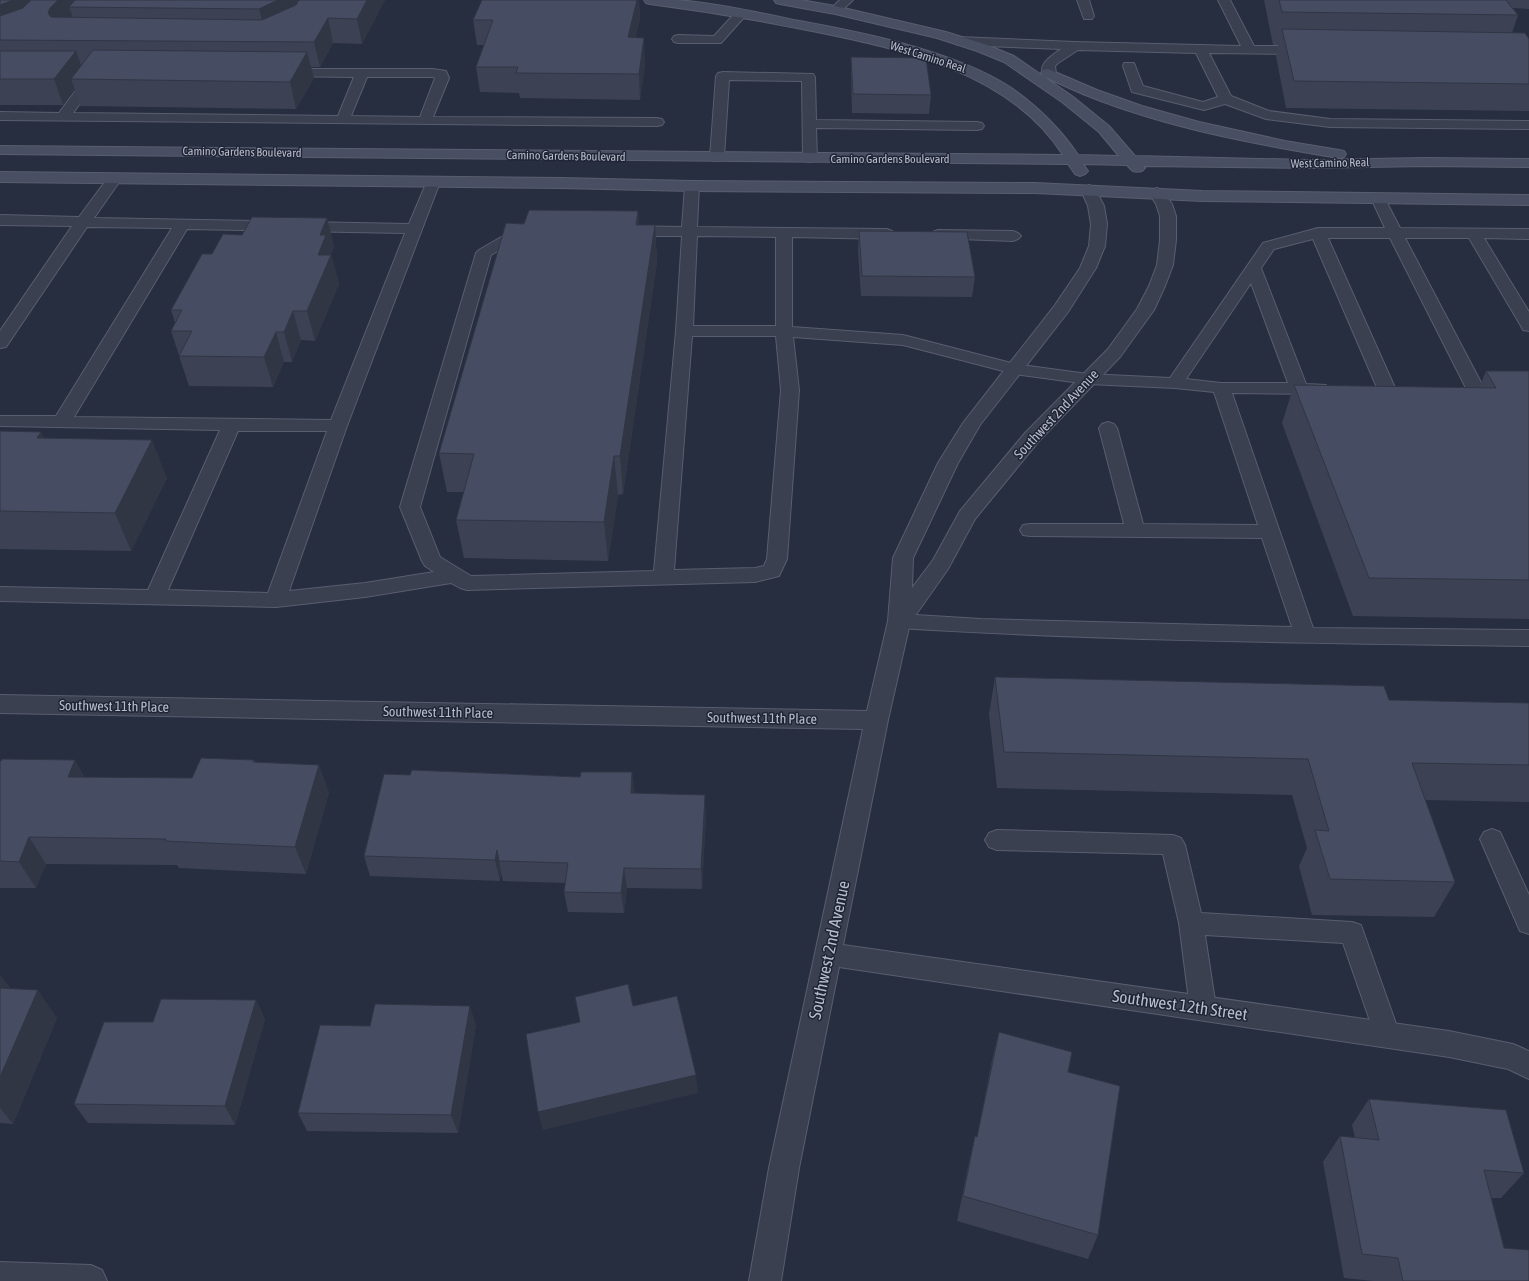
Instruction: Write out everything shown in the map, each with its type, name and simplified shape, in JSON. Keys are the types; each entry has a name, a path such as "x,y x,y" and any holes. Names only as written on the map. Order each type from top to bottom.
{"street":[{"name":"West Camino Real","path":"650,0 668,1 813,27 930,55 972,71 1004,90 1031,109 1058,135 1074,160 1089,190"},
{"name":"West Camino Real","path":"780,0 805,2 899,24 982,48 1009,59 1067,99 1104,129 1157,193"},
{"path":"1009,59 1049,74 1092,93 1137,109 1234,135 1337,153 1426,162"},
{"name":"Camino Gardens Boulevard","path":"0,150 1131,161"},
{"path":"561,183 567,156"},
{"name":"West Camino Real","path":"1131,161 1309,164 1529,162"},
{"name":"Camino Gardens Boulevard","path":"0,177 561,183 692,186 1035,188 1089,190"},
{"path":"1089,190 1202,196 1529,200"},
{"name":"Southwest 2nd Avenue","path":"765,1281 784,1168 876,720 900,621 903,558 948,463 972,423 1016,369 1062,308 1088,268 1097,246 1099,224 1096,206 1089,190"},
{"name":"Southwest 2nd Avenue","path":"900,621 941,564 967,516 1032,437 1114,353 1145,310 1157,286 1165,265 1168,240 1168,216 1164,204 1157,193"},
{"name":"Southwest 11th Place","path":"0,704 876,720"},
{"name":"Southwest 12th Street","path":"828,954 1449,1044 1513,1057 1529,1066"},
{"path":"0,1278 91,1281"}],"lane":[{"path":"835,10 847,0"},
{"path":"1083,0 1088,16"},
{"path":"1224,0 1249,49"},
{"path":"678,39 717,40 741,14"},
{"path":"959,41 1075,46 1317,50"},
{"path":"1049,74 1049,66 1053,60 1075,46"},
{"path":"1201,49 1226,99"},
{"path":"1129,66 1137,89 1204,106 1226,99 1266,115 1330,123 1529,124"},
{"path":"63,117 101,72 82,72"},
{"path":"276,73 441,74 442,78 425,121"},
{"path":"343,120 362,73"},
{"path":"717,157 723,76 808,77 810,158"},
{"path":"0,116 657,122"},
{"path":"809,124 977,126"},
{"path":"0,343 115,178"},
{"path":"276,600 338,426 433,182"},
{"path":"663,577 684,331 692,186"},
{"path":"1378,198 1477,392"},
{"path":"0,220 415,229"},
{"path":"62,422 182,224"},
{"path":"539,230 523,229 484,253 410,507 432,561 467,583 663,577 754,576 772,571 777,559 790,390 784,331 784,233"},
{"path":"610,230 1013,236"},
{"path":"1175,382 1268,246 1318,233 1529,234"},
{"path":"1318,233 1387,390"},
{"path":"1474,234 1529,326"},
{"path":"1253,268 1299,389"},
{"path":"684,331 784,331 903,340 1016,369 1088,379 1175,382 1221,388 1339,390"},
{"path":"1221,388 1305,635"},
{"path":"0,421 338,426"},
{"path":"155,597 231,425"},
{"path":"1108,428 1135,531"},
{"path":"1030,530 1269,532"},
{"path":"0,594 276,600 365,590 456,575"},
{"path":"900,621 989,626 1305,635 1529,638"},
{"path":"1492,839 1529,923"},
{"path":"997,840 1173,845 1191,923 1203,1008"},
{"path":"1191,923 1352,933 1387,1035"}],"building":[{"path":"0,0 13,0 0,5"},
{"path":"31,0 58,0 50,8 48,13 51,17 262,20 296,5 299,0 367,0 357,19 328,18 314,42 0,40 0,16 23,8"},
{"path":"75,0 278,0 259,9 69,7"},
{"path":"482,0 637,0 628,37 644,38 639,74 516,73 518,67 476,67 493,20 473,20"},
{"path":"1279,0 1506,0 1518,15 1282,12"},
{"path":"1282,29 1525,33 1529,39 1529,84 1294,81"},
{"path":"93,50 307,52 290,82 71,79"},
{"path":"0,51 76,51 54,79 0,79"},
{"path":"851,57 926,58 931,95 853,94"},
{"path":"529,210 638,211 636,225 655,225 620,456 614,456 604,522 456,520 474,454 439,453 506,223 524,224"},
{"path":"252,217 327,218 320,235 326,235 318,255 331,255 307,311 293,311 284,332 276,332 264,357 179,356 192,331 171,331 182,310 171,310 202,254 212,254 223,234 242,235"},
{"path":"859,231 967,232 975,277 862,276"},
{"path":"1486,371 1529,371 1529,580 1369,578 1294,385 1496,388"},
{"path":"0,431 41,432 37,438 152,440 115,513 0,511"},
{"path":"995,677 1384,686 1389,700 1529,703 1529,765 1412,763 1455,882 1330,879 1315,830 1329,831 1308,759 1004,752"},
{"path":"201,758 319,765 295,847 165,841 166,839 29,837 19,862 0,861 0,761 2,759 75,760 68,777 192,778"},
{"path":"412,770 580,777 581,772 632,772 631,793 705,795 701,869 624,868 621,893 564,892 568,863 499,861 497,850 495,860 364,856 384,774 410,775"},
{"path":"628,984 633,1006 677,996 696,1075 538,1112 526,1034 580,1022 575,997"},
{"path":"0,988 38,990 0,1077"},
{"path":"161,999 256,1000 225,1106 74,1104 104,1022 153,1022"},
{"path":"375,1004 470,1006 451,1115 298,1113 320,1025 370,1026"},
{"path":"999,1032 1072,1052 1068,1072 1120,1086 1098,1235 963,1196"},
{"path":"1369,1099 1506,1110 1524,1173 1484,1170 1504,1248 1529,1250 1529,1281 1403,1281 1398,1258 1362,1254 1340,1136 1379,1140"}]}
